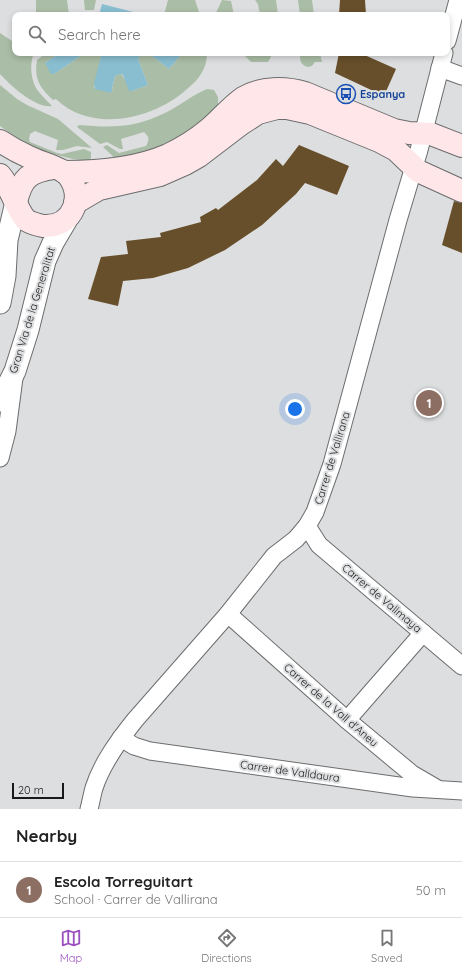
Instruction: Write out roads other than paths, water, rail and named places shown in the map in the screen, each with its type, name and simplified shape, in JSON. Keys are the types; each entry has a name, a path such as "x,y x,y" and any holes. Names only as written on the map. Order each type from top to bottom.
{"main road":[{"path":"16,202 23,182 34,172 59,170 84,172 108,170 149,162 169,154 187,144 209,129 226,112 244,98 259,91 278,88 305,93 394,130 439,136 462,146"},
{"path":"0,175 10,189 26,220 37,225 56,225 100,189 160,175 199,156 258,113 268,110 287,108 298,109 314,114 380,141 396,150 414,168 462,191"},
{"path":"4,144 59,170 72,181 76,188 70,212"}],"street":[{"path":"450,30 458,0"},
{"path":"442,61 462,76"},
{"name":"Carrer de Vallirana","path":"89,809 95,786 110,755 121,738 228,614 274,556 296,539 307,526 315,512 332,464 398,220 424,134 442,61"},
{"path":"0,223 16,202"},
{"path":"0,303 5,276 7,240 16,202"},
{"name":"Gran Via de la Generalitat","path":"0,401 15,371 28,330 45,261 53,242 70,212"},
{"path":"0,458 7,431 15,371"},
{"name":"Carrer de Vallmaya","path":"307,526 319,545 462,666"},
{"name":"Carrer de la Vall d'Aneu","path":"228,614 347,720 412,774 438,790"},
{"path":"347,720 423,633"},
{"name":"Carrer de Valldaura","path":"121,738 134,746 150,751 413,788 462,791"}],"water":[{"path":"102,4 133,12 100,12"},
{"path":"56,56 81,56 54,74 51,74 45,63"},
{"path":"101,56 140,56 138,59 148,85 129,91 123,75 120,74 115,76 111,93 95,89 94,83"},
{"path":"152,56 180,56 169,69"}],"place":[{"name":"Espanya","path":"346,94"},
{"name":"Escola Torreguitart","path":"429,403"}]}
